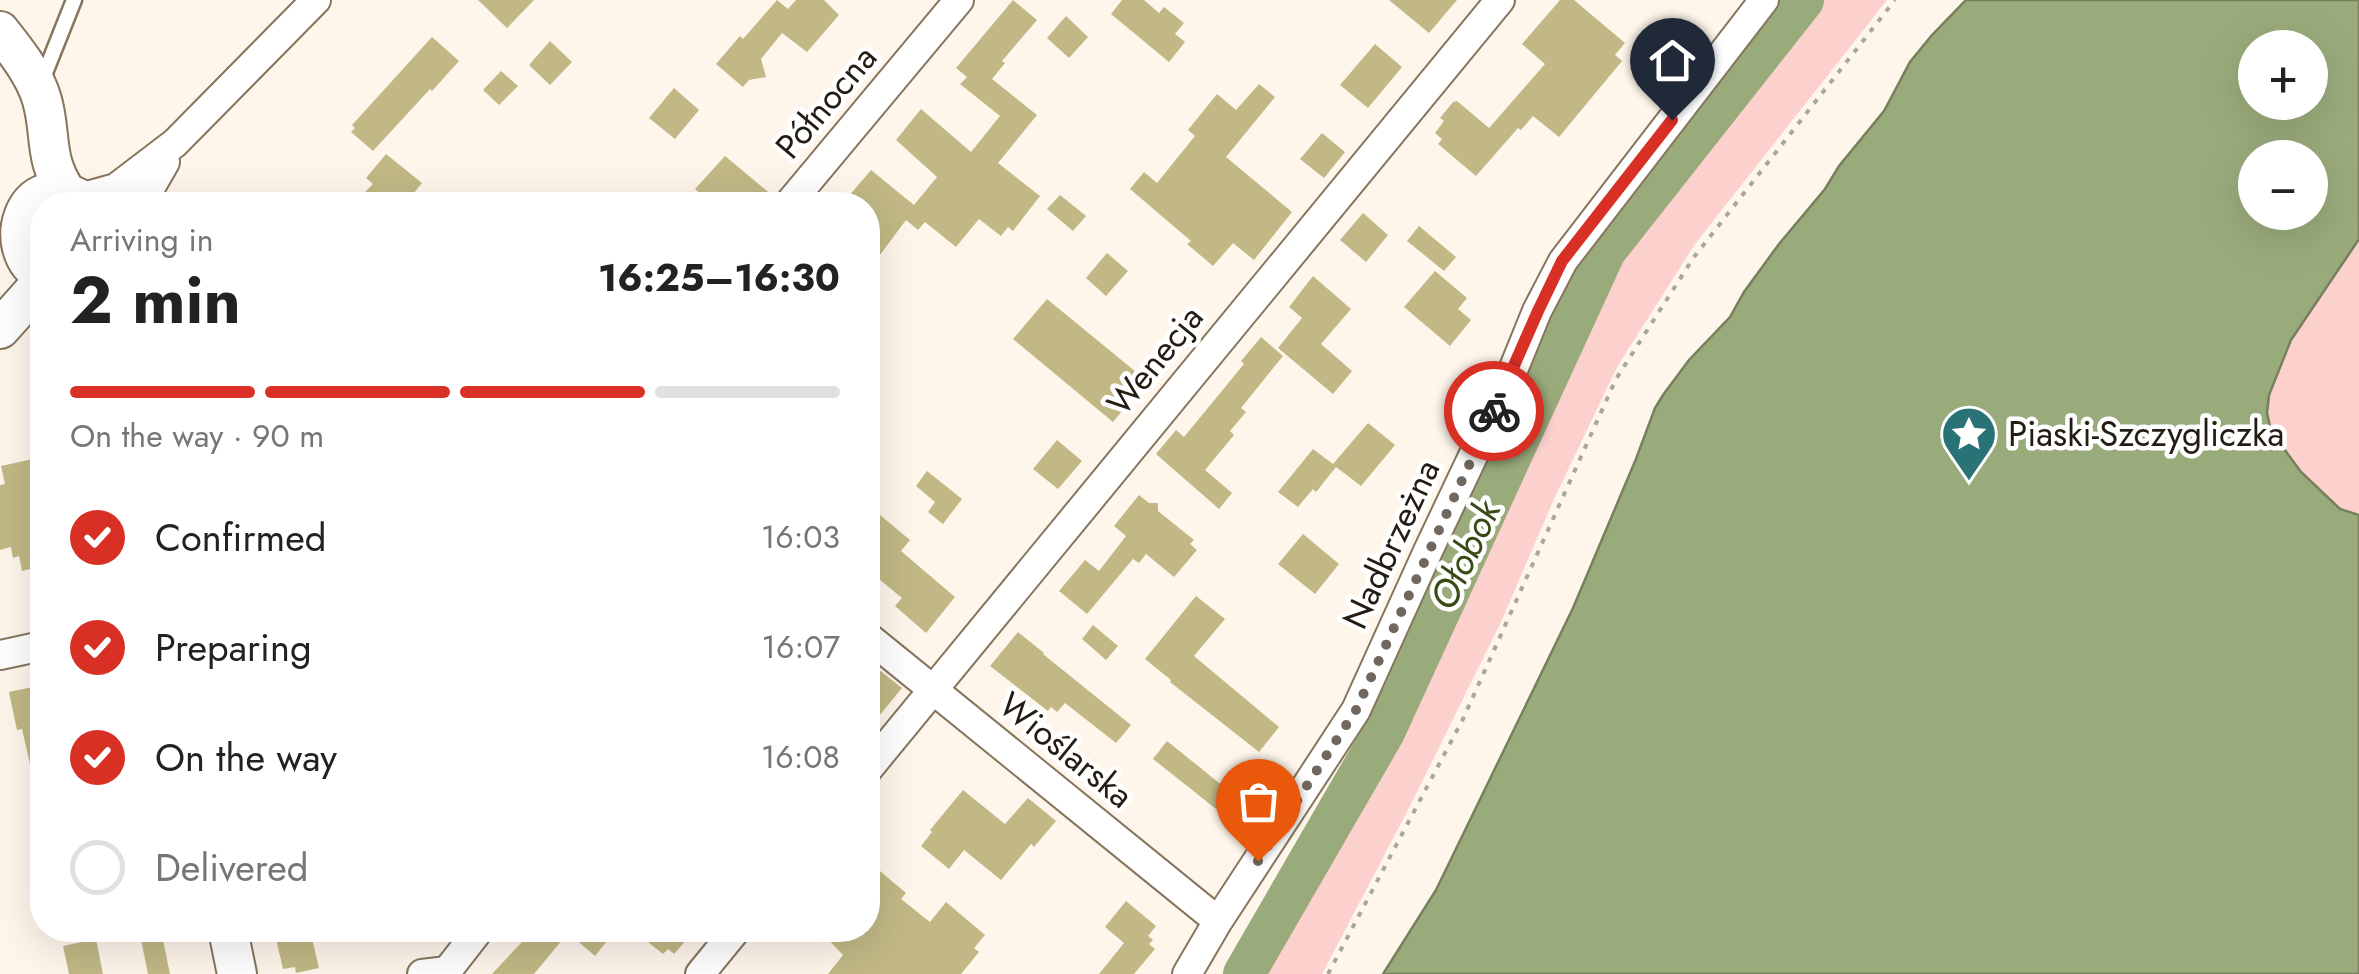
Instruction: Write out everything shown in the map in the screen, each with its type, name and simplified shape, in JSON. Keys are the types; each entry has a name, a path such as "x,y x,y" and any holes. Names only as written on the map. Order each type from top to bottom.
{"street":[{"path":"107,192 175,143 316,0"},
{"name":"Północna","path":"799,192 959,0"},
{"name":"Wenecja","path":"880,754 1500,0"},
{"name":"Nadbrzeżna","path":"1187,974 1356,710 1562,261 1764,0"},
{"path":"0,30 38,88 46,118 48,154 59,182 70,192"},
{"path":"19,268 14,222 47,133"},
{"path":"144,192 175,143"},
{"path":"20,210 30,199"},
{"path":"0,329 30,295"},
{"name":"Wioślarska","path":"880,646 1218,921"},
{"path":"0,654 30,648"},
{"path":"230,942 237,974"},
{"path":"422,974 447,971 470,942"},
{"path":"700,974 726,942"}],"lane":[{"path":"38,88 74,0"}],"path":[{"path":"1328,974 1463,719 1616,378 1694,257 1895,0"}],"shaded area":[{"path":"1825,0 1887,0 1695,244 1617,367 1501,622 1322,974 1264,974 1358,819 1401,736 1523,451 1616,259"},
{"name":"Piaski-Szczygliczka","path":"1966,0 2359,0 2359,239 2291,340 2269,395 2267,413 2271,431 2301,472 2340,509 2359,515 2359,974 1383,974 1436,890 1573,608 1655,408 1689,360 1730,317 1779,244 1884,111 1910,62"},
{"path":"2359,239 2359,515 2335,505 2298,469 2276,441 2268,416 2275,374 2286,350"}],"building":[{"path":"478,0 534,0 507,28"},
{"path":"777,0 788,9 796,0 824,0 839,15 807,52 782,33 761,59 766,77 749,80 743,87 716,64"},
{"path":"1013,0 1037,20 992,79 1037,115 998,163 1040,196 1013,231 1008,227 1001,236 979,219 956,247 925,222 918,230 906,220 880,255 880,192 852,192 871,170 914,205 937,177 896,140 921,109 971,152 1000,116 960,84 967,77 956,68"},
{"path":"1122,0 1144,0 1159,13 1164,7 1184,23 1175,34 1185,42 1169,62 1111,14"},
{"path":"1389,0 1457,0 1429,33"},
{"path":"1560,0 1574,0 1625,43 1615,55 1622,61 1559,137 1533,116 1476,176 1438,144 1442,139 1435,133 1444,121 1440,118 1457,101 1489,128 1545,64 1522,44"},
{"path":"1066,16 1088,37 1069,58 1047,38"},
{"path":"432,37 459,61 373,151 351,132 355,128 352,125"},
{"path":"550,41 572,62 550,85 529,65"},
{"path":"1375,44 1402,67 1368,108 1340,85"},
{"path":"501,71 518,86 499,105 483,90"},
{"path":"1259,84 1275,97 1226,157 1292,212 1254,260 1233,243 1213,266 1187,244 1191,241 1130,189 1144,172 1157,183 1195,136 1188,130 1217,94 1236,110"},
{"path":"674,88 699,110 675,139 649,118"},
{"path":"1322,133 1345,152 1324,178 1300,159"},
{"path":"386,154 422,183 415,192 365,192 373,184 366,178"},
{"path":"725,156 768,192 699,192 695,189"},
{"path":"1060,195 1086,216 1073,231 1047,209"},
{"path":"1363,213 1388,235 1366,262 1340,240"},
{"path":"1419,226 1456,257 1444,271 1407,241"},
{"path":"1107,253 1128,271 1106,296 1086,278"},
{"path":"1435,271 1467,298 1458,309 1471,320 1450,346 1404,307"},
{"path":"1313,276 1351,309 1321,344 1352,371 1333,394 1278,348 1302,318 1289,307"},
{"path":"1047,299 1147,381 1113,422 1013,339"},
{"path":"1261,337 1283,356 1241,408 1246,412 1230,431 1234,435 1205,470 1232,493 1219,509 1156,454 1176,430 1184,437 1244,364 1241,361"},
{"path":"1368,423 1395,445 1361,486 1336,467 1298,507 1278,492 1313,449 1333,464"},
{"path":"1057,440 1082,461 1058,489 1033,469"},
{"path":"30,460 30,569 22,571 19,556 13,558 11,547 0,550 0,485 5,484 1,466"},
{"path":"927,471 962,499 943,524 928,512 935,502 916,486"},
{"path":"1139,495 1149,503 1158,503 1158,511 1194,540 1190,544 1197,550 1174,577 1146,554 1139,563 1133,559 1087,614 1059,591 1085,560 1099,571 1126,536 1114,526"},
{"path":"880,515 910,540 901,551 955,597 926,633 895,606 902,598 880,580"},
{"path":"1303,534 1339,564 1315,594 1278,564"},
{"path":"1196,596 1225,619 1194,656 1279,727 1259,752 1145,659"},
{"path":"1093,625 1118,646 1106,660 1082,639"},
{"path":"1018,632 1131,725 1116,743 1065,703 1057,712 1051,707 1048,711 990,666"},
{"path":"880,671 902,688 880,715"},
{"path":"30,688 30,764 22,729 17,730 9,692"},
{"path":"1167,741 1249,807 1235,824 1153,759"},
{"path":"963,790 1005,824 1028,798 1056,821 1001,880 964,850 949,869 921,846"},
{"path":"880,871 906,893 901,899 930,922 946,902 985,935 974,948 979,952 961,974 828,974 843,955 831,942 880,942"},
{"path":"1126,901 1156,926 1148,936 1155,949 1134,974 1099,974 1124,943 1105,927"},
{"path":"97,942 103,974 69,974 63,946"},
{"path":"141,942 163,942 170,974 148,974"},
{"path":"277,942 313,942 319,968 296,973 295,967 283,969"},
{"path":"522,942 561,942 534,974 492,974"},
{"path":"579,942 606,942 595,956"},
{"path":"648,942 684,942 674,954 668,949 663,954"}],"waterway":[{"name":"Ołobok","path":"1244,974 1384,732 1605,251 1803,0"}],"way so far":[{"path":"1258,861 1356,710 1494,411"}],"place":[{"name":"Piaski-Szczygliczka","path":"1969,483"}],"route":[{"path":"1494,411 1562,261 1672,120"}]}
